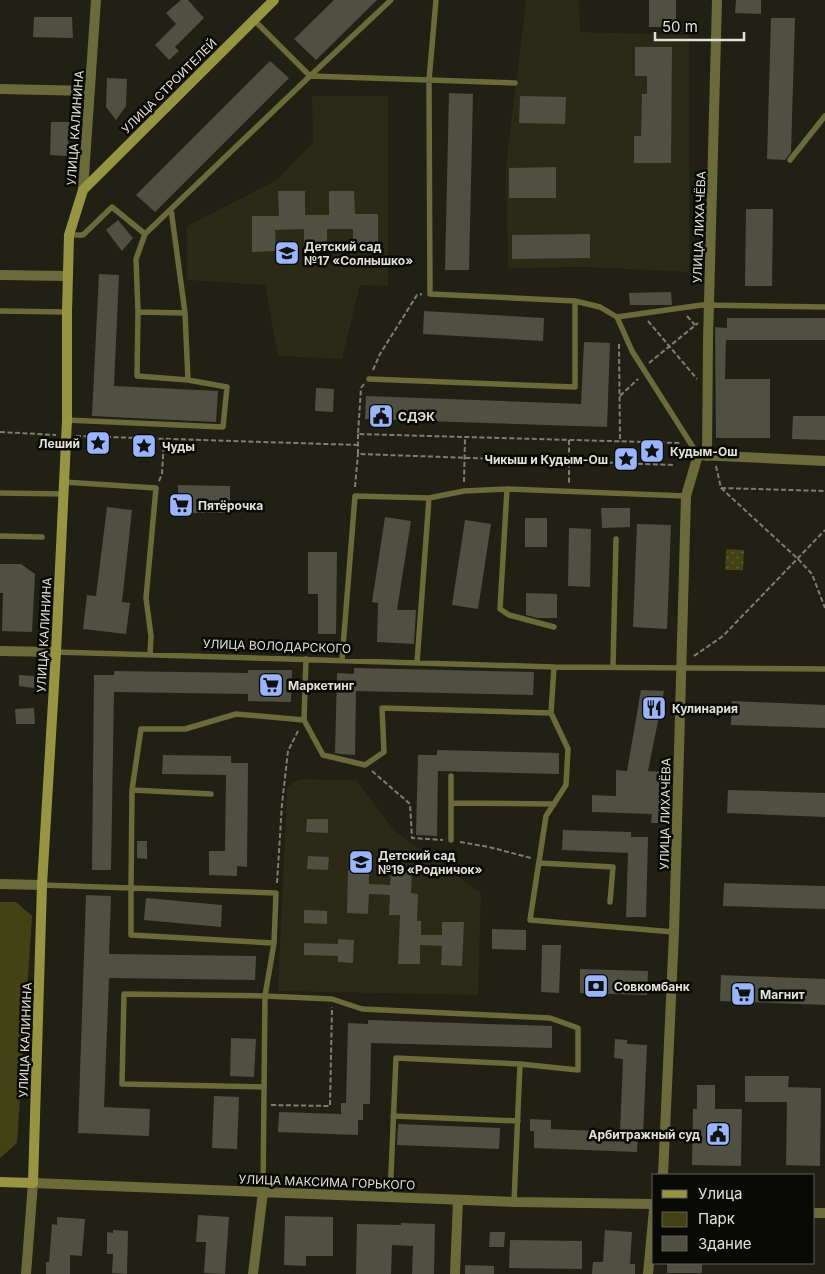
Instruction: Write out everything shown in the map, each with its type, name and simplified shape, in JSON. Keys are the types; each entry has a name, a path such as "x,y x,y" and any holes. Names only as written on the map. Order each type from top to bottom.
{"main road":[{"name":"УЛИЦА СТРОИТЕЛЕЙ","path":"83,190 274,0"},
{"name":"УЛИЦА КАЛИНИНА","path":"33,1183 42,885 67,420 66,312 69,235 83,190"},
{"name":"УЛИЦА МАКСИМА ГОРЬКОГО","path":"0,1182 33,1183"}],"street":[{"name":"УЛИЦА КАЛИНИНА","path":"83,190 96,0"},
{"name":"УЛИЦА ЛИХАЧЁВА","path":"663,1174 674,932 686,496 706,456 718,0"},
{"path":"0,88 90,92"},
{"path":"0,275 68,276"},
{"path":"706,456 825,461"},
{"name":"УЛИЦА ВОЛОДАРСКОГО","path":"0,651 56,652"},
{"path":"0,884 42,885"},
{"name":"УЛИЦА КАЛИНИНА","path":"26,1274 33,1183"},
{"name":"УЛИЦА МАКСИМА ГОРЬКОГО","path":"33,1183 514,1202 652,1204"},
{"path":"253,1274 263,1192"},
{"path":"455,1274 458,1200"},
{"path":"648,1274 652,1231"}],"lane":[{"path":"67,420 223,427 227,387 188,380 137,376 138,312 136,259 145,234 391,0"},
{"path":"436,0 429,80 430,294 575,301 600,307 617,317 632,351 691,444 706,456"},
{"path":"254,20 310,76 514,83"},
{"path":"790,160 825,116"},
{"path":"69,235 83,235 112,207 145,234"},
{"path":"171,209 185,313 188,380"},
{"path":"369,378 575,387 575,301"},
{"path":"617,317 681,308 825,307"},
{"path":"0,311 66,312"},
{"path":"138,312 185,313"},
{"path":"64,482 156,488 146,598 151,636 150,655"},
{"path":"342,660 355,496 429,498 464,492 507,489 686,496"},
{"path":"507,489 500,609 508,615 554,627"},
{"path":"0,493 63,494"},
{"path":"417,663 429,498"},
{"path":"0,536 42,537"},
{"path":"613,667 616,539"},
{"name":"УЛИЦА ВОЛОДАРСКОГО","path":"56,652 417,663 825,669"},
{"path":"306,659 304,720 323,755 364,764 384,752 382,708 551,713"},
{"path":"554,666 551,713 568,749 566,785 546,816 530,920 674,932"},
{"path":"274,943 131,936 132,790 141,729 185,730 236,714 304,720"},
{"path":"451,776 451,840"},
{"path":"132,790 211,794"},
{"path":"451,803 554,804"},
{"path":"539,863 613,868 610,902"},
{"path":"42,885 276,893 274,943 265,996 263,1192"},
{"path":"264,1087 122,1084 124,994 332,999 362,1009 550,1018 578,1028 578,1070 520,1064 396,1058 390,1197"},
{"path":"514,1202 520,1064"},
{"path":"393,1116 518,1121"}],"path":[{"path":"355,496 361,388 369,378 380,354 417,295 430,294"},
{"path":"681,308 708,340"},
{"path":"620,396 645,372 650,362 695,325 709,309"},
{"path":"642,314 707,392"},
{"path":"618,336 620,442"},
{"path":"0,432 59,435"},
{"path":"358,434 691,444"},
{"path":"75,436 358,445"},
{"path":"464,492 465,437"},
{"path":"156,488 162,474 164,439"},
{"path":"569,440 570,491"},
{"path":"358,454 674,466"},
{"path":"706,456 721,488 798,558 812,574 825,608"},
{"path":"721,488 825,492"},
{"path":"681,668 693,656 723,636 825,530"},
{"path":"276,893 282,804 288,751 304,720"},
{"path":"364,764 410,804 412,838 451,840 527,856 539,863"},
{"path":"264,1104 330,1106 332,999"}],"shaded area":[{"path":"526,0 579,0 580,32 689,35 689,272 588,267 508,268 506,167"},
{"name":"Детский сад №17 «Солнышко»","path":"312,96 388,96 388,286 360,285 342,359 278,356 265,285 187,280 187,226 277,180 313,142"},
{"name":"Детский сад №19 «Родничок»","path":"299,779 356,780 395,831 481,893 478,995 278,991 287,787"}],"green space":[{"path":"726,549 744,550 743,570 725,570"},
{"path":"0,902 16,902 32,916 17,1143 0,1158"}],"building":[{"path":"181,0 188,0 204,18 175,47 179,51 169,60 155,45 176,24 166,13"},
{"path":"334,0 377,0 316,60 294,39"},
{"path":"649,0 676,0 676,27 649,27"},
{"path":"736,0 761,0 761,14 735,13"},
{"path":"34,17 72,17 73,38 33,37"},
{"path":"771,18 795,18 791,152 785,160 767,159"},
{"path":"635,47 672,47 671,163 634,163 634,136 641,136 642,94 647,94 647,76 635,76"},
{"path":"270,61 289,78 155,212 136,195"},
{"path":"107,78 127,79 126,106 116,120 106,107"},
{"path":"449,93 473,94 469,270 445,270"},
{"path":"520,96 566,97 565,124 519,123"},
{"path":"51,122 69,122 68,156 50,155"},
{"path":"556,167 556,198 509,198 509,168"},
{"path":"278,191 305,191 305,215 329,215 329,191 354,191 355,214 378,214 378,251 353,251 353,229 327,229 327,250 304,251 304,229 275,230 276,251 252,252 252,216 279,216"},
{"path":"746,209 773,209 772,286 745,286"},
{"path":"118,220 133,238 122,251 106,230"},
{"path":"590,234 590,258 512,259 512,235"},
{"path":"99,274 119,275 114,386 218,391 216,422 92,416"},
{"path":"671,292 672,305 630,305 629,293"},
{"path":"424,311 544,318 543,341 423,334"},
{"path":"727,318 825,318 825,340 726,340 725,379 770,379 770,438 716,438 715,327 727,328"},
{"path":"584,342 610,343 607,427 365,419 366,396 581,404"},
{"path":"316,388 334,389 333,412 315,411"},
{"path":"793,416 825,416 825,440 792,439"},
{"path":"178,485 230,486 230,513 178,513"},
{"path":"107,507 132,510 122,602 130,603 126,634 83,629 87,595 96,596"},
{"path":"601,508 630,508 630,527 602,528"},
{"path":"385,517 411,521 397,610 416,610 414,644 377,642 378,603 372,602"},
{"path":"525,518 547,518 547,547 525,547"},
{"path":"465,520 491,524 478,609 452,605"},
{"path":"637,524 671,525 667,629 633,627"},
{"path":"569,528 591,529 590,587 568,586"},
{"path":"308,552 337,552 336,634 318,634 318,594 308,594"},
{"path":"0,564 21,564 35,574 32,632 2,631 3,593 0,593"},
{"path":"526,593 557,594 557,618 538,618 526,615"},
{"path":"354,668 534,672 533,695 356,691 355,755 335,753 337,673 354,674"},
{"path":"248,670 292,670 291,702 248,701 248,694 114,692 111,870 92,870 94,675 114,675 114,671 248,673"},
{"path":"19,675 34,676 34,688 19,686"},
{"path":"641,690 664,691 648,771 664,772 662,823 651,823 652,814 592,812 592,795 616,796 616,770 627,771"},
{"path":"732,701 825,705 825,728 731,725"},
{"path":"34,708 35,724 16,724 15,709"},
{"path":"437,750 559,753 559,774 438,771 437,836 416,835 418,755 437,755"},
{"path":"163,755 231,756 231,763 248,763 247,867 237,866 237,876 209,875 209,851 225,851 226,775 162,774"},
{"path":"728,790 825,793 825,817 727,813"},
{"path":"307,819 328,819 328,833 306,832"},
{"path":"563,830 631,832 631,837 648,837 646,917 626,917 628,853 562,850"},
{"path":"137,841 147,841 147,859 137,858"},
{"path":"308,856 329,857 328,870 307,869"},
{"path":"348,870 369,871 369,884 390,885 391,871 412,872 411,893 418,894 417,921 421,921 421,935 442,935 442,922 464,922 462,966 441,965 442,946 420,945 420,964 398,964 400,915 389,915 390,895 369,894 368,914 347,913"},
{"path":"724,883 825,886 825,909 723,906"},
{"path":"86,895 111,896 109,954 256,956 255,980 109,978 104,1107 150,1109 149,1136 78,1133"},
{"path":"146,898 222,905 221,927 144,920"},
{"path":"304,910 327,911 327,924 304,923"},
{"path":"492,929 526,930 526,950 492,949"},
{"path":"338,939 354,940 353,963 338,962 338,956 304,955 304,943 338,944"},
{"path":"542,945 561,945 559,993 541,992"},
{"path":"580,969 648,971 647,995 580,993"},
{"path":"721,975 825,979 825,1005 720,1001"},
{"path":"368,1020 552,1026 552,1048 371,1043 370,1104 363,1104 363,1120 358,1120 358,1135 278,1132 279,1112 341,1114 341,1103 346,1103 348,1023 368,1024"},
{"path":"231,1038 256,1039 254,1077 230,1076"},
{"path":"615,1039 627,1040 627,1044 647,1045 643,1135 638,1134 637,1152 534,1148 534,1131 530,1131 530,1119 551,1120 551,1129 620,1132 623,1059 614,1058"},
{"path":"745,1076 789,1076 788,1087 821,1088 820,1166 786,1165 787,1102 745,1102"},
{"path":"697,1085 715,1085 715,1109 742,1109 741,1166 692,1165 693,1109 697,1109"},
{"path":"214,1096 239,1097 237,1149 212,1148"},
{"path":"398,1124 500,1128 499,1149 397,1145"},
{"path":"198,1215 229,1217 225,1274 204,1273 206,1242 196,1242"},
{"path":"285,1216 333,1217 333,1256 306,1256 306,1266 284,1265"},
{"path":"57,1217 85,1219 82,1256 70,1255 70,1274 46,1274 46,1262 49,1262 52,1224 57,1225"},
{"path":"401,1223 435,1224 434,1274 412,1274 413,1246 392,1245 391,1274 356,1274 357,1224 401,1225"},
{"path":"113,1230 128,1231 127,1274 112,1273 113,1254 107,1254 107,1232 113,1233"},
{"path":"605,1230 632,1232 630,1264 635,1264 635,1274 592,1274 593,1262 603,1262"},
{"path":"490,1232 505,1232 504,1247 489,1247"},
{"path":"510,1240 582,1241 582,1269 509,1268"},
{"path":"667,1264 702,1264 702,1273 667,1273"},
{"path":"465,1265 494,1266 494,1274 465,1274"}],"place":[{"name":"Детский сад №17 «Солнышко»","path":"287,253"},
{"name":"СДЭК","path":"381,416"},
{"name":"Леший","path":"98,443"},
{"name":"Чуды","path":"144,446"},
{"name":"Кудым-Ош","path":"652,451"},
{"name":"Чикыш и Кудым-Ош","path":"626,459"},
{"name":"Пятёрочка","path":"181,505"},
{"name":"Маркетинг","path":"271,685"},
{"name":"Кулинария","path":"654,708"},
{"name":"Детский сад №19 «Родничок»","path":"361,862"},
{"name":"Совкомбанк","path":"596,986"},
{"name":"Магнит","path":"743,994"},
{"name":"Арбитражный суд","path":"718,1134"}]}
